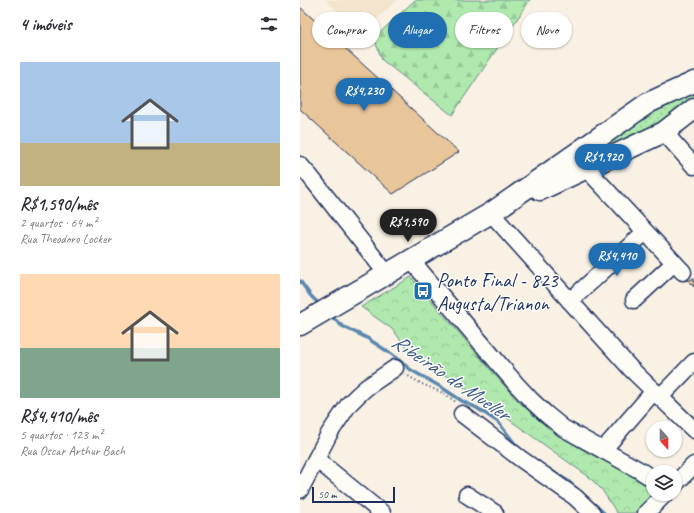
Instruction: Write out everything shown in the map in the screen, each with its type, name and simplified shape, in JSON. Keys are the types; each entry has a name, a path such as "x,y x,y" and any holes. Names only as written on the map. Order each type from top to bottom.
{"main road":[{"path":"308,320 491,213 648,103 694,82"},
{"path":"491,213 664,132 694,109"}],"street":[{"path":"664,132 694,166"},
{"path":"586,168 678,268 634,300"},
{"path":"303,171 387,274"},
{"path":"491,213 631,369 694,430"},
{"path":"570,300 646,232"},
{"path":"411,260 470,331 531,400 546,414 563,428 646,474"},
{"path":"604,450 657,394 694,362"},
{"path":"300,490 329,434 349,404 367,387 395,368"},
{"path":"462,414 536,470 575,497 592,513"},
{"path":"316,459 382,513"},
{"path":"682,477 694,464"},
{"path":"467,495 495,513"},
{"path":"646,513 658,501"}],"path":[{"path":"395,368 422,384 443,393 458,404 461,408 462,414"}],"shaded area":[{"path":"325,0 397,0 380,16 380,12 339,12"}],"green space":[{"path":"415,0 530,0 513,25 513,12 455,12 455,48 497,48 452,115 382,60 378,48 380,48 380,32 388,25 388,48 447,48 447,12 402,12"},
{"path":"694,86 694,103 655,131 533,190 645,109"},
{"path":"411,277 515,398 538,419 562,437 646,483 646,501 634,513 617,513 602,490 589,477 454,380 428,366 409,350 392,329 361,307"}],"building":[{"path":"300,7 312,18 312,48 345,48 459,152 393,194 300,109"},
{"path":"694,278 694,287 688,281"}],"waterway":[{"name":"Ribeirão do Mueller","path":"300,281 320,305"},
{"name":"Ribeirão do Mueller","path":"330,315 342,326 367,338 393,355 411,370 462,401 477,408 498,422 519,448"},
{"name":"Ribeirão do Mueller","path":"547,468 568,481 578,490"},
{"name":"Ribeirão do Mueller","path":"594,504 604,513"}],"place":[{"name":"Ponto Final - 823 Augusta/Trianon","path":"423,291"}]}
